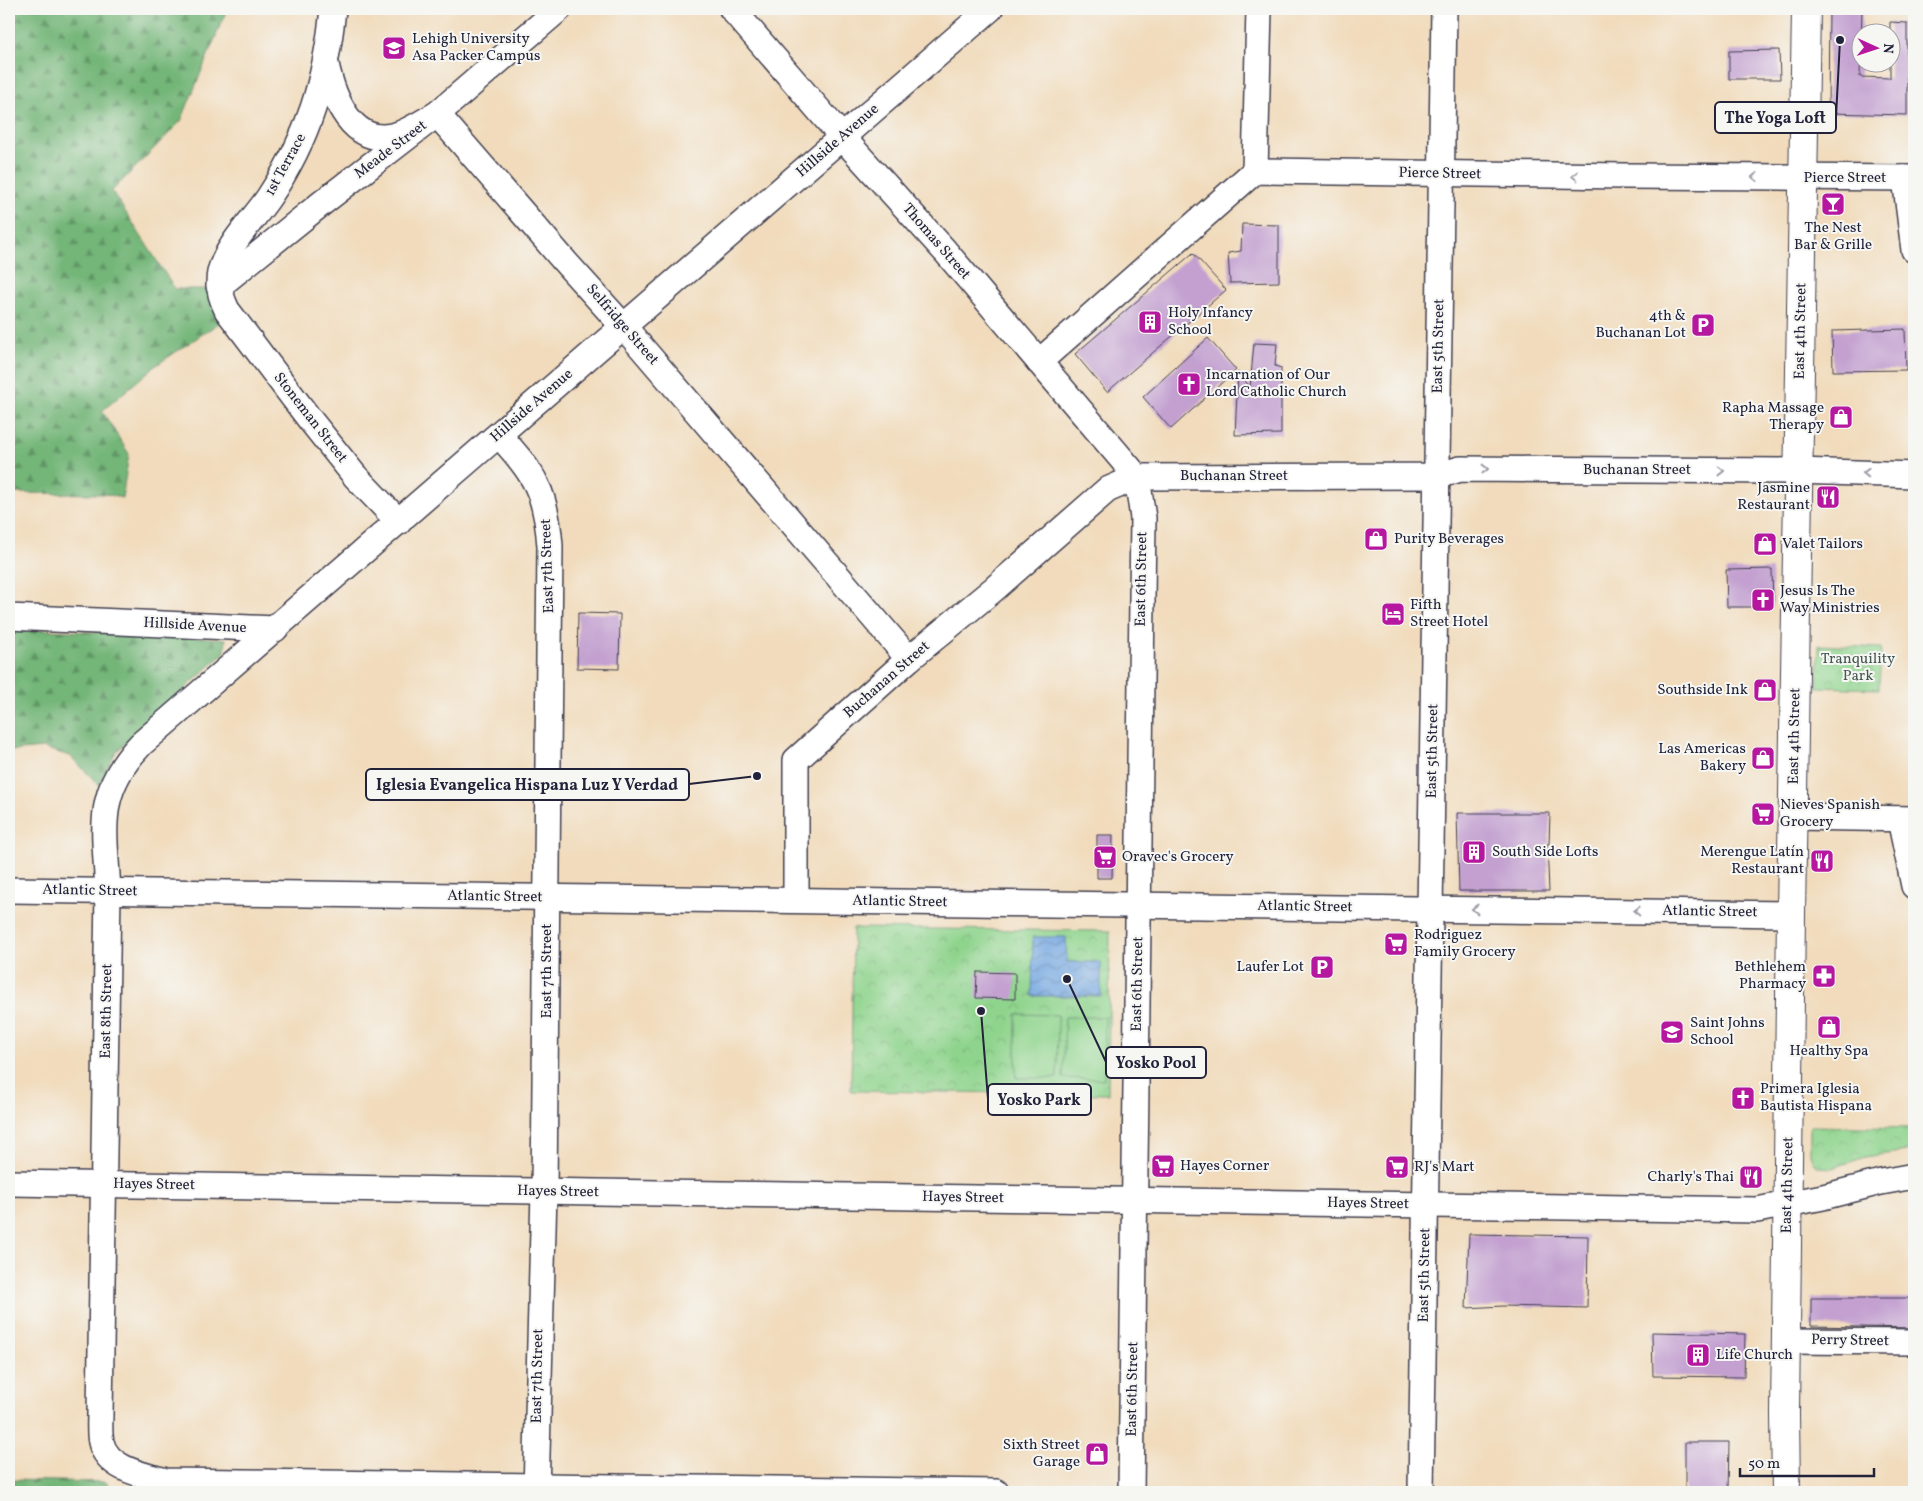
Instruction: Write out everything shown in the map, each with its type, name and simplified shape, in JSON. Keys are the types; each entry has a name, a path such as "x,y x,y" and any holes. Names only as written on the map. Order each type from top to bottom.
{"main road":[{"name":"East 4th Street","path":"1786,1492 1784,1413 1806,9"}],"street":[{"name":"1st Terrace","path":"219,286 219,276 226,257 269,196 302,140 311,117 326,64 334,9"},
{"name":"Meade Street","path":"219,286 437,114 560,9"},
{"name":"Thomas Street","path":"732,9 842,138 945,251 1137,477"},
{"name":"Hillside Avenue","path":"9,618 275,629 990,9"},
{"path":"1039,362 1255,171 1259,9"},
{"name":"East 5th Street","path":"1421,1492 1444,9"},
{"path":"326,64 330,85 338,105 362,132 378,137 394,136 437,114"},
{"name":"Selfridge Street","path":"437,114 624,327 909,659"},
{"name":"Pierce Street","path":"1255,171 1910,178"},
{"path":"1910,178 1914,250"},
{"name":"Stoneman Street","path":"219,286 227,310 316,428 356,476 399,522"},
{"name":"East 7th Street","path":"499,435 523,463 536,482 542,497 549,528 550,556 544,1192 536,1489"},
{"name":"Buchanan Street","path":"796,900 796,760 909,659 994,590 1106,490 1137,477 1437,476 1460,469 1914,475"},
{"name":"East 6th Street","path":"1131,1492 1143,518 1137,477"},
{"name":"East 8th Street","path":"275,629 141,744 120,769 110,791 106,810 108,892 101,1442 114,1462 134,1473 166,1481 536,1489"},
{"path":"1793,817 1907,819 1914,886"},
{"name":"Atlantic Street","path":"9,890 1791,914"},
{"name":"Hayes Street","path":"9,1183 1757,1210 1914,1176"},
{"name":"Perry Street","path":"1786,1340 1914,1342"},
{"path":"536,1489 996,1492"}],"green space":[{"path":"9,9 227,9 181,121 112,191 175,289 209,289 219,323 155,366 102,411 129,454 122,498 106,494 9,493"},
{"path":"9,628 226,639 225,652 116,752 99,785 70,756 43,748 9,751"},
{"name":"Tranquility Park","path":"1819,645 1881,648 1879,689 1817,687"},
{"path":"853,928 1110,931 1108,1094 851,1091"},
{"path":"1016,1014 1058,1015 1057,1078 1016,1078"},
{"path":"1065,1017 1105,1017 1104,1079 1063,1078"},
{"path":"1810,1126 1914,1128 1914,1150 1865,1157 1833,1168 1818,1167 1813,1163 1810,1154"},
{"path":"9,1480 106,1482 114,1492 9,1492"}],"water":[{"path":"1033,937 1066,937 1067,962 1101,962 1101,996 1032,996"}],"building":[{"path":"1829,9 1862,9 1862,22 1850,22 1850,72 1860,72 1860,77 1890,78 1890,72 1900,72 1900,23 1907,23 1907,115 1828,113"},
{"path":"1779,50 1780,79 1729,79 1729,51"},
{"path":"1242,224 1279,225 1279,282 1230,283 1228,253 1241,251"},
{"name":"Holy Infancy School","path":"1193,253 1226,290 1107,392 1075,354"},
{"path":"1905,329 1906,370 1833,371 1832,331"},
{"name":"Incarnation of Our Lord Catholic Church","path":"1208,338 1236,370 1171,429 1143,397"},
{"path":"1254,343 1277,344 1275,366 1281,368 1281,434 1235,435 1238,372 1250,387"},
{"path":"1772,569 1773,607 1727,607 1726,570"},
{"path":"578,613 620,614 619,669 577,668"},
{"name":"South Side Lofts","path":"1457,813 1550,813 1549,844 1547,844 1549,891 1459,891"},
{"name":"Oravec's Grocery","path":"1097,835 1113,835 1112,878 1097,878"},
{"path":"977,972 1015,973 1015,999 976,998"},
{"path":"1469,1234 1588,1236 1587,1308 1503,1306 1466,1308"},
{"path":"1811,1298 1914,1298 1914,1328 1811,1326"},
{"name":"Life Church","path":"1652,1332 1745,1334 1744,1377 1653,1376"},
{"path":"1685,1442 1729,1442 1728,1492 1685,1492"}],"place":[{"name":"The Yoga Loft","path":"1840,40"},
{"name":"Lehigh University Asa Packer Campus","path":"394,48"},
{"name":"The Nest Bar & Grille","path":"1833,204"},
{"name":"Holy Infancy School","path":"1150,322"},
{"name":"4th & Buchanan Lot","path":"1703,325"},
{"name":"Incarnation of Our Lord Catholic Church","path":"1189,384"},
{"name":"Rapha Massage Therapy","path":"1841,417"},
{"name":"Jasmine Restaurant","path":"1828,497"},
{"name":"Purity Beverages","path":"1376,539"},
{"name":"Valet Tailors","path":"1765,544"},
{"name":"Jesus Is The Way Ministries","path":"1763,600"},
{"name":"Fifth Street Hotel","path":"1393,614"},
{"name":"Southside Ink","path":"1765,690"},
{"name":"Las Americas Bakery","path":"1763,758"},
{"name":"Iglesia Evangelica Hispana Luz Y Verdad","path":"757,776"},
{"name":"Nieves Spanish Grocery","path":"1763,814"},
{"name":"South Side Lofts","path":"1474,852"},
{"name":"Oravec's Grocery","path":"1105,857"},
{"name":"Merengue Latín Restaurant","path":"1822,861"},
{"name":"Rodriguez Family Grocery","path":"1396,944"},
{"name":"Laufer Lot","path":"1322,967"},
{"name":"Bethlehem Pharmacy","path":"1824,976"},
{"name":"Yosko Pool","path":"1067,979"},
{"name":"Yosko Park","path":"981,1011"},
{"name":"Healthy Spa","path":"1829,1027"},
{"name":"Saint Johns School","path":"1672,1032"},
{"name":"Primera Iglesia Bautista Hispana","path":"1743,1098"},
{"name":"Hayes Corner","path":"1163,1166"},
{"name":"RJ's Mart","path":"1397,1167"},
{"name":"Charly's Thai","path":"1751,1177"},
{"name":"Life Church","path":"1698,1355"},
{"name":"Sixth Street Garage","path":"1097,1454"}]}
